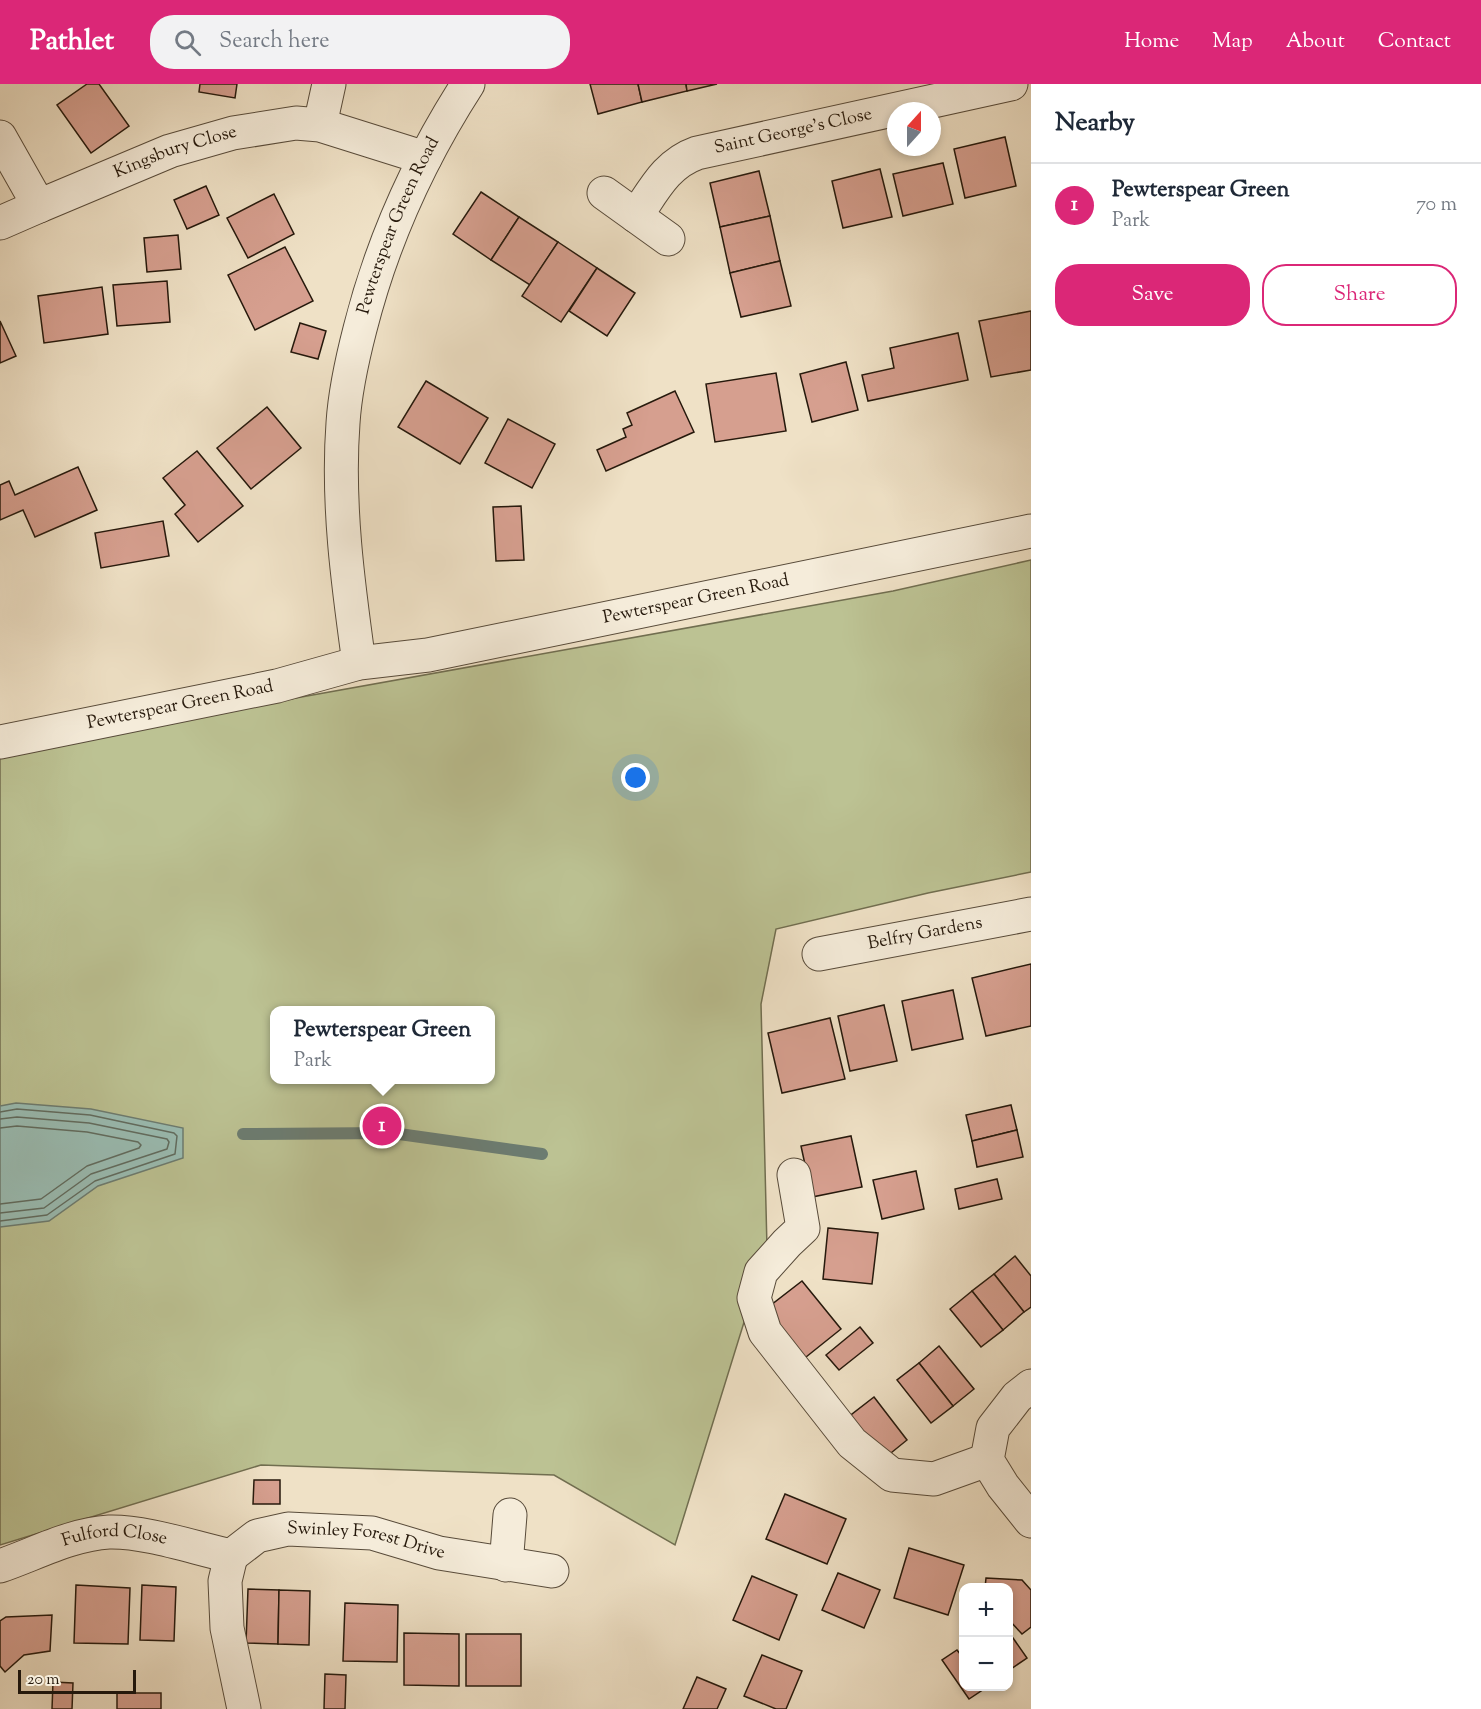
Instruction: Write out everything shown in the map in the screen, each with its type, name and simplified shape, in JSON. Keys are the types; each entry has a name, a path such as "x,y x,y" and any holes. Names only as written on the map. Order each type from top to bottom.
{"street":[{"path":"320,125 329,84"},
{"name":"Pewterspear Green Road","path":"359,663 342,524 343,423 348,381 380,258 425,158 468,84"},
{"name":"Saint George's Close","path":"636,216 668,170 682,159 1011,84"},
{"name":"Kingsbury Close","path":"0,223 170,151 233,134 296,123 320,125 425,158"},
{"path":"0,137 39,206"},
{"path":"604,193 668,239"},
{"name":"Pewterspear Green Road","path":"0,742 277,686 359,663 428,655 1031,531"},
{"name":"Belfry Gardens","path":"819,954 1031,914"},
{"path":"794,1176 803,1228 761,1272 753,1299 765,1332 852,1443 892,1474 934,1479 995,1473"},
{"path":"1031,1386 1017,1397 993,1428 995,1473 1031,1521"},
{"path":"506,1565 510,1515"},
{"name":"Swinley Forest Drive","path":"231,1556 257,1536 288,1529 372,1533 438,1553 552,1571"},
{"name":"Fulford Close","path":"0,1566 82,1536 109,1532 133,1533 231,1556"},
{"path":"231,1556 225,1581 227,1628 244,1709"}],"green space":[{"path":"1031,560 1031,872 928,893 776,929 761,1004 767,1248 675,1545 554,1475 261,1465 0,1545 0,751 893,591"}],"water":[{"path":"16,1103 91,1109 183,1128 183,1158 98,1186 49,1221 0,1227 0,1106"}],"building":[{"path":"87,84 99,84 129,126 91,153 57,105"},
{"path":"200,84 237,84 235,98 199,92"},
{"path":"590,84 638,84 642,102 598,114"},
{"path":"638,84 686,84 687,91 642,102"},
{"path":"686,84 717,84 687,91"},
{"path":"1005,137 1016,186 965,198 954,149"},
{"path":"943,163 953,204 903,216 893,174"},
{"path":"880,169 892,217 843,228 832,181"},
{"path":"759,171 770,216 720,227 710,183"},
{"path":"206,186 219,215 187,229 174,200"},
{"path":"481,192 519,217 491,260 453,234"},
{"path":"274,194 294,234 248,258 227,218"},
{"path":"770,216 780,261 730,273 720,227"},
{"path":"519,217 558,242 530,285 491,260"},
{"path":"178,235 181,269 147,272 144,238"},
{"path":"558,242 597,268 561,322 522,296"},
{"path":"285,247 313,301 255,330 228,275"},
{"path":"780,261 791,306 741,317 730,273"},
{"path":"597,268 635,293 607,336 569,311"},
{"path":"167,281 170,322 117,326 113,285"},
{"path":"102,287 108,334 44,343 38,296"},
{"path":"1031,311 1031,370 991,377 979,321"},
{"path":"0,321 16,356 0,363"},
{"path":"300,323 326,331 318,359 291,352"},
{"path":"958,333 968,380 868,401 862,375 894,368 890,348"},
{"path":"846,362 858,410 812,422 800,374"},
{"path":"776,373 786,431 715,442 706,384"},
{"path":"426,381 488,418 460,464 398,427"},
{"path":"675,391 694,432 606,471 597,450 626,437 623,429 632,425 627,413"},
{"path":"267,407 301,448 251,489 217,448"},
{"path":"508,419 555,444 532,488 485,463"},
{"path":"197,451 243,506 198,542 175,514 185,505 163,478"},
{"path":"78,467 97,510 35,537 23,510 0,520 0,485 9,481 15,495"},
{"path":"521,506 524,560 496,561 493,507"},
{"path":"163,521 169,556 101,568 95,533"},
{"path":"1031,964 1031,1026 986,1036 972,978"},
{"path":"953,990 963,1039 912,1050 902,1001"},
{"path":"884,1005 897,1061 850,1071 838,1016"},
{"path":"830,1018 845,1079 782,1093 768,1033"},
{"path":"1011,1105 1017,1130 972,1141 966,1115"},
{"path":"1017,1130 1023,1157 977,1167 972,1141"},
{"path":"851,1136 862,1187 812,1197 801,1146"},
{"path":"916,1171 924,1209 882,1219 873,1180"},
{"path":"997,1179 1002,1199 959,1209 955,1189"},
{"path":"828,1228 878,1233 872,1284 823,1279"},
{"path":"1015,1256 1031,1276 1031,1307 1024,1312 994,1274"},
{"path":"994,1274 1024,1312 1003,1330 972,1291"},
{"path":"802,1281 841,1329 801,1361 762,1312"},
{"path":"972,1291 1003,1330 981,1347 950,1309"},
{"path":"860,1327 873,1343 839,1370 826,1355"},
{"path":"939,1346 974,1389 953,1406 919,1363"},
{"path":"919,1363 953,1406 931,1423 897,1380"},
{"path":"874,1397 907,1440 881,1461 847,1418"},
{"path":"254,1480 280,1480 280,1504 253,1504"},
{"path":"785,1494 846,1519 827,1564 766,1539"},
{"path":"909,1548 964,1565 948,1615 894,1598"},
{"path":"838,1573 880,1590 864,1628 822,1610"},
{"path":"752,1576 797,1595 779,1640 733,1620"},
{"path":"986,1578 1022,1580 1031,1590 1031,1627 1022,1634 1013,1624 1013,1583 986,1583"},
{"path":"76,1585 130,1588 128,1644 74,1643"},
{"path":"142,1585 176,1587 174,1641 140,1640"},
{"path":"248,1589 279,1590 278,1644 246,1643"},
{"path":"279,1590 310,1591 309,1645 278,1644"},
{"path":"345,1603 398,1605 397,1662 343,1661"},
{"path":"52,1615 50,1651 24,1655 5,1672 0,1666 0,1621 6,1617"},
{"path":"404,1633 459,1634 459,1686 404,1685"},
{"path":"466,1634 521,1634 521,1686 466,1686"},
{"path":"1013,1638 1027,1658 1013,1668"},
{"path":"957,1650 959,1653 959,1685 942,1660"},
{"path":"762,1655 802,1671 786,1709 776,1709 744,1696"},
{"path":"325,1674 346,1675 345,1709 324,1709"},
{"path":"697,1677 726,1689 717,1709 683,1709"},
{"path":"53,1682 73,1683 72,1709 52,1709"},
{"path":"963,1691 981,1691 969,1699"},
{"path":"117,1693 161,1693 161,1709 117,1709"}],"waterway":[{"path":"243,1134 392,1133 542,1154"}],"place":[{"name":"Pewterspear Green","path":"382,1126"}]}
